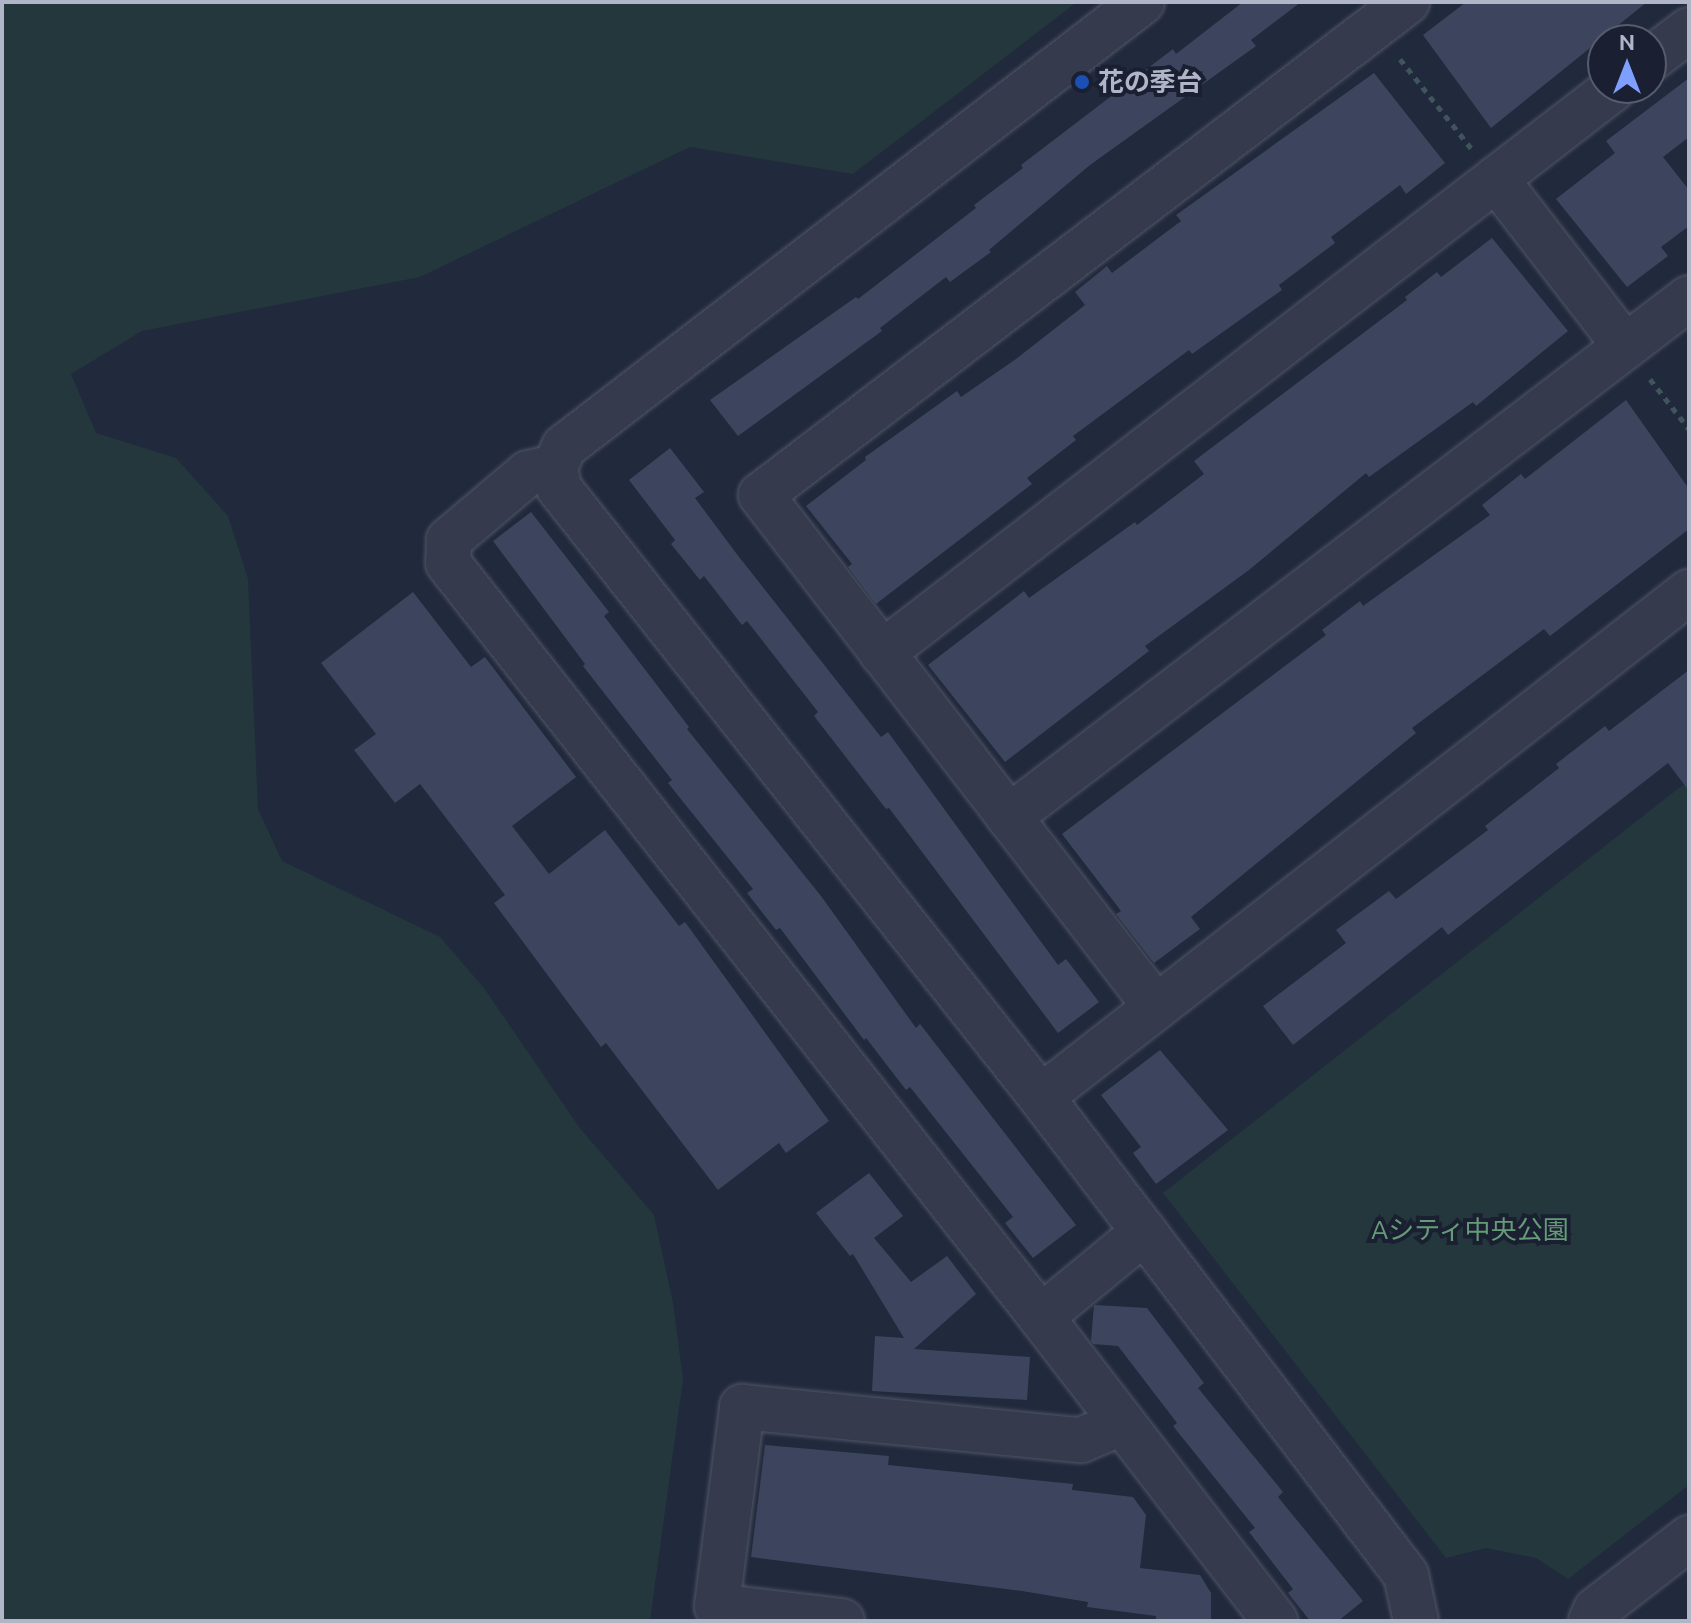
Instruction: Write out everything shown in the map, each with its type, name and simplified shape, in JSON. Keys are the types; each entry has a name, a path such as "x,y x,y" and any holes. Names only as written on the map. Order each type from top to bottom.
{"street":[{"path":"1142,2 564,447 555,467 559,488 1041,1097 1406,1575 1416,1621"},
{"path":"1156,1007 761,495 1379,10"},
{"path":"1667,47 1689,30"},
{"path":"882,653 1593,104"},
{"path":"1496,179 1625,346"},
{"path":"1009,817 1689,298"},
{"path":"555,467 528,473 449,540 448,563 1041,1317 1275,1621"},
{"path":"1041,1097 1689,592"},
{"path":"1041,1317 1144,1232"},
{"path":"842,1621 717,1606 742,1407 1081,1440 1122,1423"},
{"path":"1591,1621 1596,1610 1689,1538"}],"path":[{"path":"1379,10 1496,179"},
{"path":"1625,346 1689,429"}],"green space":[{"path":"2,2 1077,2 853,174 690,147 420,277 142,331 71,374 96,433 176,458 228,516 248,579 258,809 282,861 440,937 484,988 579,1127 654,1215 673,1303 683,1379 650,1621 2,1621"},
{"name":"Aシティ中央公園","path":"1689,780 1689,1485 1568,1579 1536,1558 1486,1548 1446,1558 1163,1193"}],"building":[{"path":"1243,2 1301,2 1251,40 1256,46 1090,165 989,250 991,252 950,282 946,277 880,328 882,331 738,436 710,400 856,297 858,299 976,208 974,205 1023,168 1021,165 1173,49 1176,54"},
{"path":"1466,2 1647,2 1620,24 1587,24 1587,50 1491,128 1423,35"},
{"path":"1374,73 1445,163 1406,194 1400,185 1331,237 1335,243 1279,285 1282,290 1192,354 1189,350 1073,436 1076,440 1027,478 1032,484 876,604 848,567 852,564 806,506 866,460 865,457 957,391 961,397 1016,359 1085,305 1075,292 1107,266 1112,273 1181,221 1176,215"},
{"path":"1689,78 1689,137 1663,157 1689,190 1689,226 1661,247 1668,256 1627,287 1556,199 1615,153 1606,141 1655,104 1667,104 1667,95"},
{"path":"1492,238 1568,331 1476,406 1473,402 1369,477 1366,473 1249,570 1145,646 1149,651 1005,762 928,665 1024,591 1029,598 1135,522 1137,525 1204,474 1194,461 1407,300 1405,297 1437,272 1441,277"},
{"path":"1626,400 1689,489 1689,529 1550,636 1544,629 1412,728 1416,733 1191,917 1200,929 1154,963 1116,914 1121,911 1062,834 1326,635 1322,630 1360,601 1363,606 1490,515 1482,505 1521,474 1525,479"},
{"path":"670,448 704,492 695,498 736,553 881,737 888,732 1058,965 1066,959 1099,1002 1058,1033 889,808 886,809 814,716 818,712 747,621 742,625 704,576 700,580 671,544 675,540 629,480"},
{"path":"531,512 609,612 604,616 689,727 687,729 821,896 916,1028 920,1024 1076,1225 1033,1258 1005,1223 1013,1217 910,1087 906,1090 866,1038 864,1040 780,928 776,930 747,893 753,889 668,783 672,780 583,666 585,664 493,541"},
{"path":"413,592 471,667 485,657 576,777 512,826 549,874 605,830 679,926 685,922 829,1121 786,1153 779,1143 718,1190 606,1043 601,1047 494,903 505,895 420,784 395,803 354,750 376,734 321,663"},
{"path":"1689,670 1689,791 1668,763 1448,935 1442,927 1293,1045 1263,1006 1346,943 1336,930 1389,891 1396,899 1488,830 1485,826 1559,768 1556,764 1605,726 1609,731"},
{"path":"1160,1050 1228,1130 1156,1184 1133,1153 1141,1147 1101,1095"},
{"path":"869,1173 903,1216 874,1238 911,1282 947,1256 976,1294 914,1349 1030,1357 1027,1400 872,1391 875,1336 904,1338 853,1254 850,1256 816,1213"},
{"path":"1094,1305 1147,1308 1204,1383 1198,1388 1283,1492 1278,1497 1363,1601 1338,1621 1310,1621 1288,1593 1293,1589 1249,1532 1255,1528 1173,1426 1177,1423 1118,1346 1093,1344"},
{"path":"765,1445 889,1456 888,1465 1073,1484 1072,1490 1133,1497 1146,1515 1140,1568 1200,1575 1211,1593 1211,1621 1156,1621 1156,1616 1087,1607 1088,1602 1022,1591 751,1557"}],"place":[{"name":"花の季台","path":"1082,82"}]}
